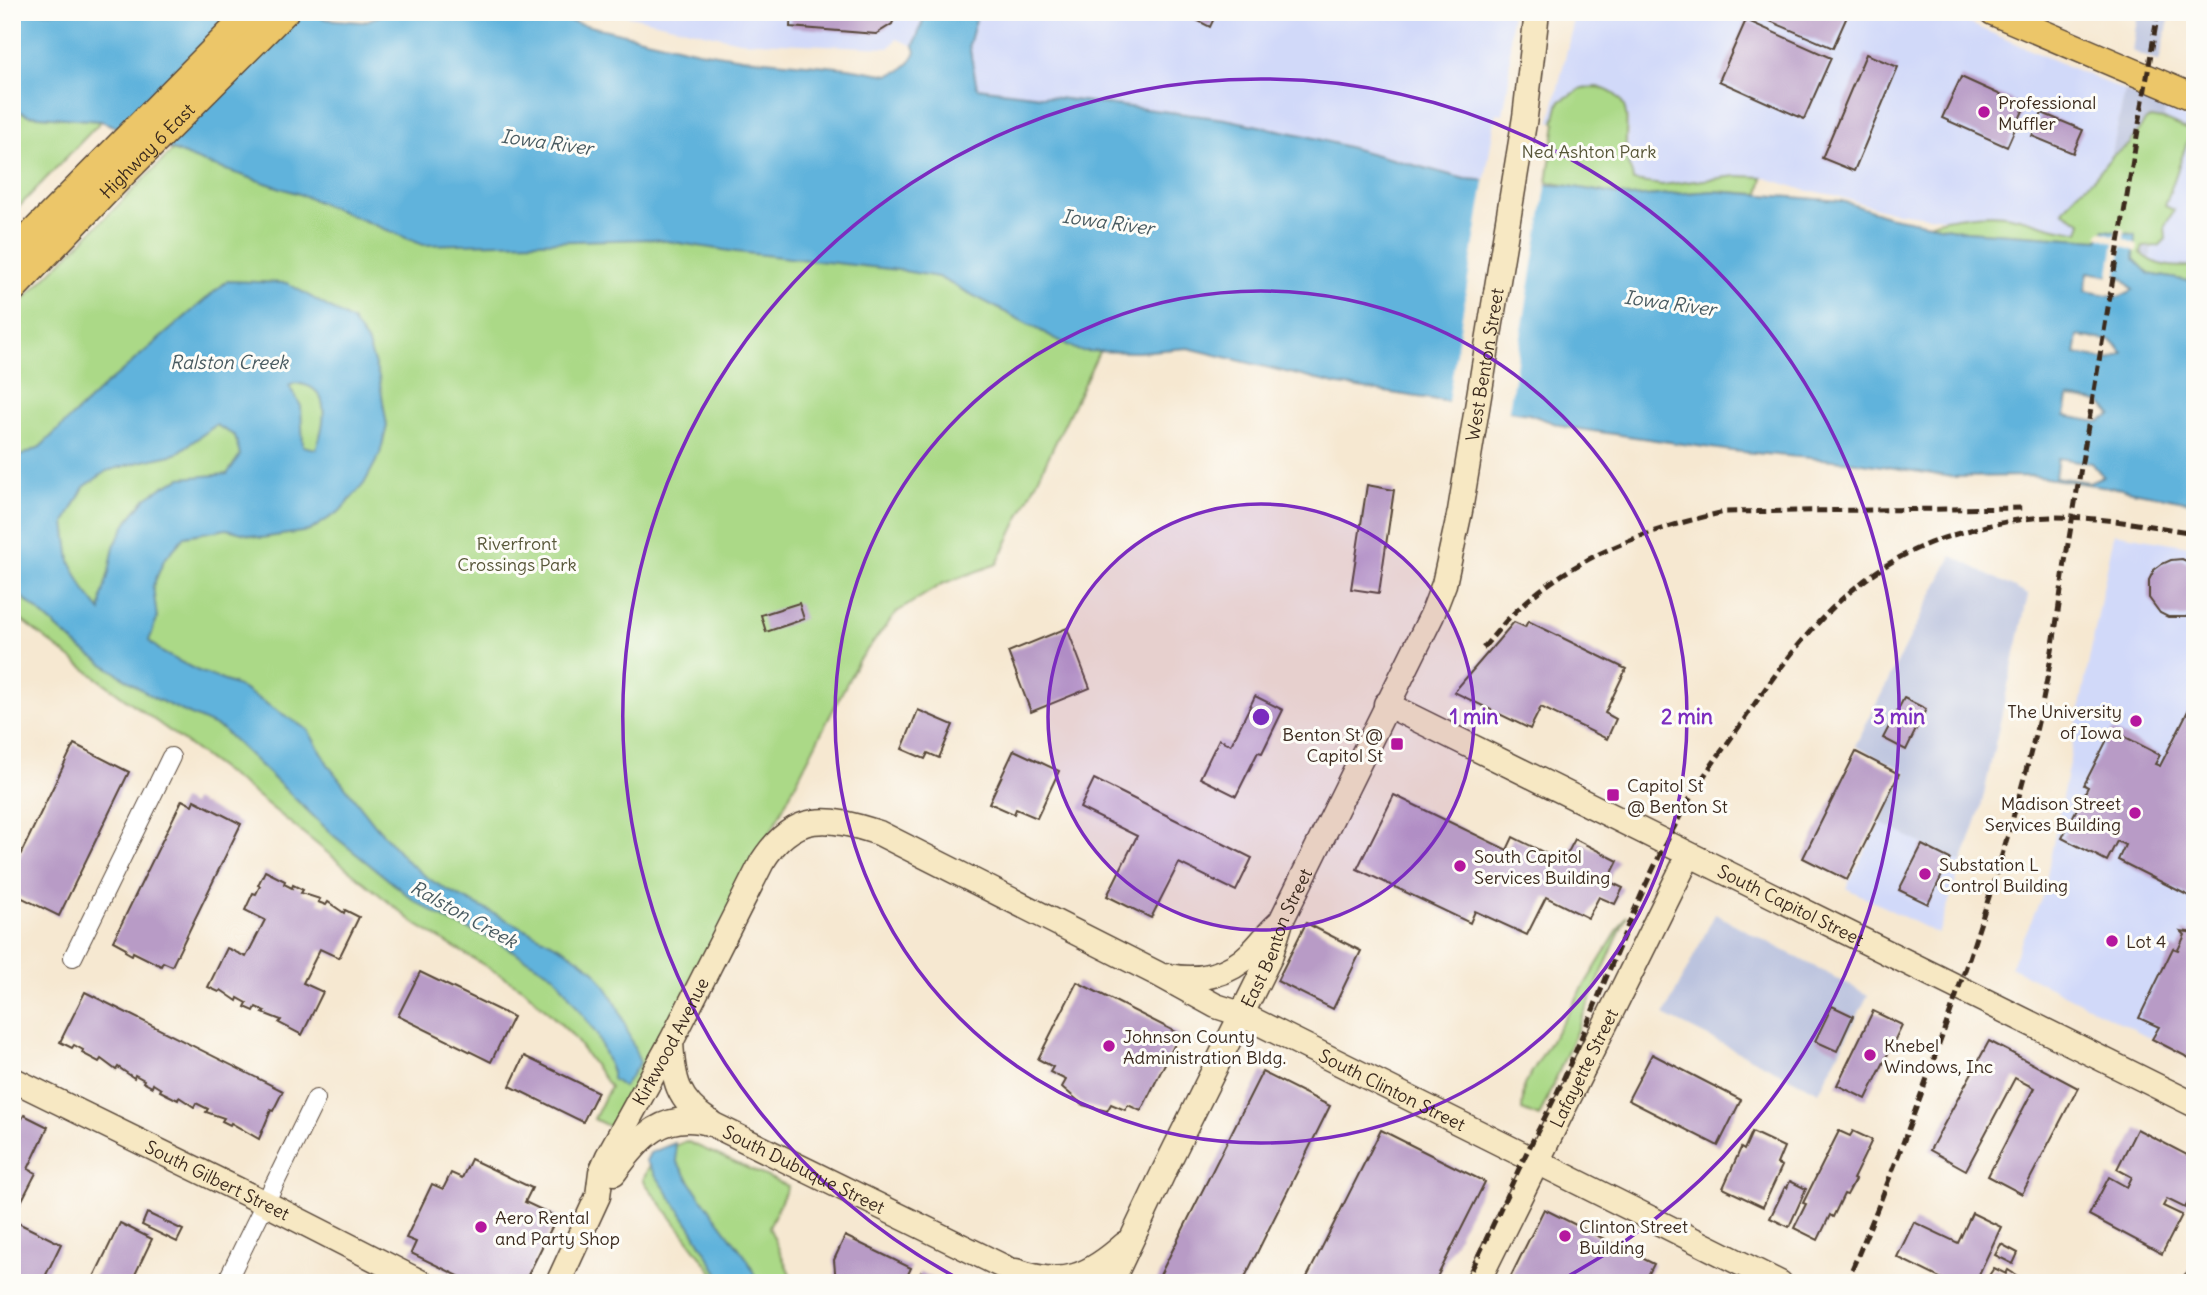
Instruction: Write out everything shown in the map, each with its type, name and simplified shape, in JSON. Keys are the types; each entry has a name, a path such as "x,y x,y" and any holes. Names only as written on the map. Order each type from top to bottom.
{"main road":[{"name":"Highway 6 East","path":"12,254 251,12"},
{"name":"Highway 6 East","path":"12,290 285,12"},
{"path":"1993,12 2195,98"}],"street":[{"name":"West Benton Street","path":"1387,704 1432,615 1444,584 1461,511 1525,117 1536,12"},
{"name":"South Capitol Street","path":"1387,704 2195,1105"},
{"name":"East Benton Street","path":"1111,1283 1270,957 1281,921 1387,704"},
{"path":"72,957 171,757"},
{"name":"South Clinton Street","path":"811,823 848,823 879,833 1216,1006 1241,1014 1780,1283"},
{"name":"Kirkwood Avenue","path":"558,1283 598,1196 601,1172 608,1156 671,1042 762,862 771,847 790,830 811,823"},
{"name":"Lafayette Street","path":"1477,1283 1689,855"},
{"path":"1158,974 1196,979 1218,975 1250,954 1281,921"},
{"path":"671,1042 676,1083 697,1114 712,1124"},
{"name":"South Gilbert Street","path":"12,1079 422,1283"},
{"path":"226,1283 316,1099"},
{"name":"South Dubuque Street","path":"598,1196 634,1145 661,1125 685,1119 699,1119 1002,1266 1031,1283"},
{"path":"1002,1266 1041,1278 1064,1279 1082,1275 1103,1263 1131,1239"}],"shaded area":[{"path":"612,12 926,12 914,46 897,39 889,48 739,41"},
{"path":"978,12 1511,12 1509,80 1503,114 1496,113 1485,180 1465,179 976,88 969,45"},
{"path":"1573,12 1943,12 2125,91 2111,158 2076,194 2064,211 2082,223 2079,231 2046,226 2007,215 1943,218 1883,210 1763,177 1737,176 1662,185 1632,181 1632,170 1627,163 1628,118 1621,101 1559,102 1554,122 1550,121 1572,29"},
{"path":"2138,12 2171,12 2159,62 2132,51"},
{"path":"2125,91 2165,109 2149,274 2134,259 2135,235 2077,239 2082,223 2063,211 2111,158"},
{"path":"2165,109 2195,122 2195,282 2149,274"},
{"name":"The University of Iowa","path":"2114,533 2195,547 2195,1060 2010,967 2043,895"},
{"name":"The University of Iowa","path":"1952,556 2028,595 1981,807 1938,934 1846,888 1906,772 1855,746"},
{"name":"The University of Iowa","path":"1952,556 2028,595 1981,807 1962,863 1880,823 1906,771 1855,746"},
{"path":"1715,914 1868,995 1819,1092 1664,1015"}],"green space":[{"name":"Ned Ashton Park","path":"1597,87 1611,92 1624,107 1627,160 1633,181 1662,185 1737,176 1763,177 1759,194 1713,191 1631,197 1547,182 1559,102 1582,88"},
{"path":"12,105 28,115 101,121 12,214"},
{"path":"2151,118 2168,121 2191,131 2165,206 2174,210 2165,226 2166,239 2159,246 2143,247 2141,253 2160,264 2195,267 2195,282 2149,274 2134,259 2134,234 2105,230 2098,240 1966,231 1929,224 1958,217 2002,215 2079,231 2082,223 2063,211 2113,155 2129,145 2146,120"},
{"name":"Riverfront Crossings Park","path":"195,128 880,241 1109,331 997,564 942,584 897,612 858,661 618,1131 594,1119 610,1087 572,1035 524,989 417,925 251,791 12,613 12,311"},
{"path":"1627,915 1539,1117 1522,1110 1524,1085"},
{"path":"686,1141 788,1186 769,1227 794,1283 721,1283 643,1180 653,1156"}],"water":[{"name":"Iowa River","path":"12,12 307,12 326,19 363,22 389,12 529,12 698,51 889,75 900,71 916,52 914,46 926,12 978,12 969,45 977,88 1225,119 1307,136 1465,179 1569,186 1631,197 1713,191 1842,201 1887,216 1966,231 2098,240 2105,230 2135,235 2134,259 2149,274 2195,282 2195,503 2032,476 1952,477 1856,462 1732,451 1565,427 1529,414 1339,385 1188,348 1138,352 1079,351 938,277 898,270 736,252 653,239 423,245 299,194 202,162 101,121 28,115 12,108","holes":["2088,272 2123,278 2133,290 2119,297 2085,291","2078,336 2112,341 2123,353 2109,360 2075,354","2068,397 2101,403 2112,415 2098,422 2065,416","2058,458 2092,463 2103,476 2089,482 2055,477"]},
{"name":"Ralston Creek","path":"227,281 287,283 352,321 367,342 379,377 387,426 380,454 364,484 340,511 309,531 261,538 227,529 185,536 164,560 153,586 157,618 149,641 163,653 196,670 238,686 308,730 329,766 376,826 408,862 429,879 565,949 594,970 618,1007 640,1063 623,1087 612,1079 612,1072 597,1035 555,976 494,940 449,921 415,901 334,836 222,729 154,698 81,649 12,588 12,460 40,447 102,388","holes":["295,383 312,388 321,400 323,417 316,449 303,446 301,406 289,386","216,425 235,436 240,455 227,474 181,478 146,498 129,519 114,546 101,611 85,591 70,561 65,523 84,487 107,471 176,454"]},
{"path":"675,1143 677,1162 748,1260 758,1283 724,1283 691,1227 646,1161 650,1153"}],"pier":[{"path":"1485,177 1547,181 1508,415 1447,407"},
{"path":"2117,228 2125,229 2124,239 2138,245 2137,252 2122,246 2116,280 2108,279 2114,243 2097,236 2101,231 2115,236"}],"building":[{"path":"791,12 897,12 892,24 876,34 790,27"},
{"path":"1181,12 1217,12 1210,27"},
{"path":"1749,12 1849,12 1833,48"},
{"path":"1746,20 1831,58 1804,119 1719,81"},
{"path":"1866,54 1898,67 1854,171 1822,158"},
{"name":"Professional Muffler","path":"1961,77 2025,106 2007,147 1942,118"},
{"path":"2042,113 2083,130 2073,153 2032,136"},
{"path":"1367,485 1394,490 1379,593 1351,589"},
{"path":"2182,559 2195,565 2195,613 2186,617 2168,617 2160,613 2149,598 2149,580 2154,570 2162,564"},
{"path":"799,603 804,619 766,632 761,615"},
{"path":"1528,621 1626,669 1605,713 1616,719 1607,739 1541,707 1530,729 1454,692 1514,622 1525,627"},
{"path":"1067,628 1090,688 1031,712 1008,652"},
{"path":"1255,696 1283,710 1262,753 1258,752 1236,796 1200,778 1219,739 1231,745"},
{"name":"Madison Street Services Building","path":"2195,697 2195,899 2118,860 2125,845 2117,841 2107,861 2062,838 2088,787 2084,785 2112,730 2160,755 2155,764 2160,766"},
{"path":"1904,698 1926,709 1906,750 1883,738"},
{"path":"918,710 953,725 939,758 928,753 925,759 902,749"},
{"path":"74,744 129,772 59,916 12,893 12,872"},
{"path":"1014,750 1059,771 1037,818 1016,809 1014,814 989,803"},
{"path":"1856,752 1899,774 1847,880 1803,858"},
{"path":"1094,779 1252,858 1236,891 1179,863 1151,918 1107,896 1137,836 1080,808"},
{"name":"South Capitol Services Building","path":"1394,795 1507,850 1513,837 1563,862 1575,839 1618,861 1608,881 1623,888 1615,904 1599,897 1588,918 1546,897 1527,935 1475,911 1470,923 1357,869"},
{"path":"182,800 192,805 194,800 241,824 172,966 163,962 161,966 133,952 132,955 113,941"},
{"name":"Substation L Control Building","path":"1922,845 1950,859 1928,904 1899,890"},
{"path":"265,871 285,881 284,884 292,888 293,885 303,890 301,893 320,899 318,902 326,905 328,902 344,913 345,910 359,917 339,958 320,949 303,983 323,992 302,1035 279,1023 281,1020 263,1013 265,1011 256,1007 254,1011 245,1007 247,1003 238,998 237,1001 221,990 219,992 208,987 227,948 246,957 265,920 245,910 253,893 256,894"},
{"path":"1306,923 1361,951 1333,1009 1277,981"},
{"path":"2181,931 2195,933 2195,1061 2152,1039 2159,1027 2139,1018 2173,948 2178,950 2185,935"},
{"path":"420,972 513,1017 491,1062 398,1016"},
{"name":"Johnson County Administration Bldg.","path":"1077,982 1180,1034 1141,1111 1128,1105 1125,1110 1111,1104 1107,1111 1083,1105 1062,1087 1066,1080 1050,1072 1053,1067 1038,1059"},
{"path":"85,992 283,1091 273,1111 271,1110 259,1139 231,1123 230,1125 222,1121 224,1118 206,1112 208,1109 196,1103 194,1107 179,1097 178,1100 135,1075 134,1078 118,1067 116,1070 101,1059 99,1062 82,1053 83,1050 74,1045 72,1048 60,1042"},
{"path":"1832,1006 1853,1016 1837,1051 1815,1041"},
{"name":"Knebel Windows, Inc","path":"1873,1011 1902,1025 1866,1099 1837,1085"},
{"path":"1989,1041 2078,1088 2022,1194 1988,1176 2034,1088 2015,1078 1966,1170 1930,1150"},
{"path":"1652,1054 1741,1100 1718,1146 1628,1100"},
{"path":"524,1056 598,1092 583,1122 510,1086"},
{"path":"1262,1072 1330,1106 1242,1283 1156,1283"},
{"path":"24,1115 48,1127 28,1169 36,1173 20,1204 12,1200 12,1121 15,1116 22,1119"},
{"path":"2137,1129 2195,1159 2195,1189 2185,1208 2167,1199 2163,1206 2182,1215 2162,1254 2089,1215 2109,1177 2127,1187 2132,1177 2117,1169"},
{"path":"1381,1130 1485,1182 1434,1283 1304,1283"},
{"path":"1839,1131 1850,1136 1853,1131 1872,1140 1847,1195 1844,1194 1833,1217 1830,1215 1818,1240 1794,1228 1806,1204 1803,1203"},
{"path":"1752,1132 1784,1147 1777,1164 1782,1166 1763,1207 1723,1188 1741,1148 1744,1150"},
{"name":"Aero Rental and Party Shop","path":"471,1159 532,1188 525,1202 557,1217 524,1283 473,1283 411,1253 416,1242 406,1238 432,1184 443,1189 451,1173 462,1178"},
{"path":"1790,1181 1806,1189 1789,1227 1770,1218"},
{"name":"Clinton Street Building","path":"1544,1209 1654,1264 1644,1283 1508,1282"},
{"path":"147,1213 183,1230 177,1242 142,1225"},
{"path":"1972,1213 2001,1227 1975,1283 1950,1283 1897,1257 1914,1222 1958,1243"},
{"path":"12,1220 61,1244 42,1283 12,1283"},
{"path":"120,1223 152,1239 131,1283 91,1283"},
{"path":"845,1236 911,1268 904,1283 836,1283 834,1260"},
{"path":"2001,1244 2018,1253 2013,1264 1995,1255"},
{"path":"1994,1268 2006,1274 2008,1270 2016,1275 2012,1283 1984,1283"},
{"path":"921,1272 942,1283 916,1283"}],"railway":[{"path":"1846,1283 1902,1145 1953,1005 2000,861 2031,751 2051,657 2158,12"},
{"path":"1483,648 1529,599 1580,564 1636,538 1695,519 1725,512 2022,508"},
{"path":"1465,1283 1561,1083 1641,895 1675,825 1700,782 1767,686 1834,606 1888,564 1919,548 1953,535 2004,522 2043,517 2073,517 2195,533"}],"place":[{"name":"Professional Muffler","path":"1984,112"},
{"name":"The University of Iowa","path":"2136,721"},
{"name":"Benton St @ Capitol St","path":"1397,744"},
{"name":"Capitol St @ Benton St","path":"1613,795"},
{"name":"Madison Street Services Building","path":"2135,813"},
{"name":"South Capitol Services Building","path":"1460,866"},
{"name":"Substation L Control Building","path":"1925,874"},
{"name":"Lot 4","path":"2112,941"},
{"name":"Johnson County Administration Bldg.","path":"1109,1046"},
{"name":"Knebel Windows, Inc","path":"1870,1055"},
{"name":"Aero Rental and Party Shop","path":"481,1227"},
{"name":"Clinton Street Building","path":"1565,1236"}]}
